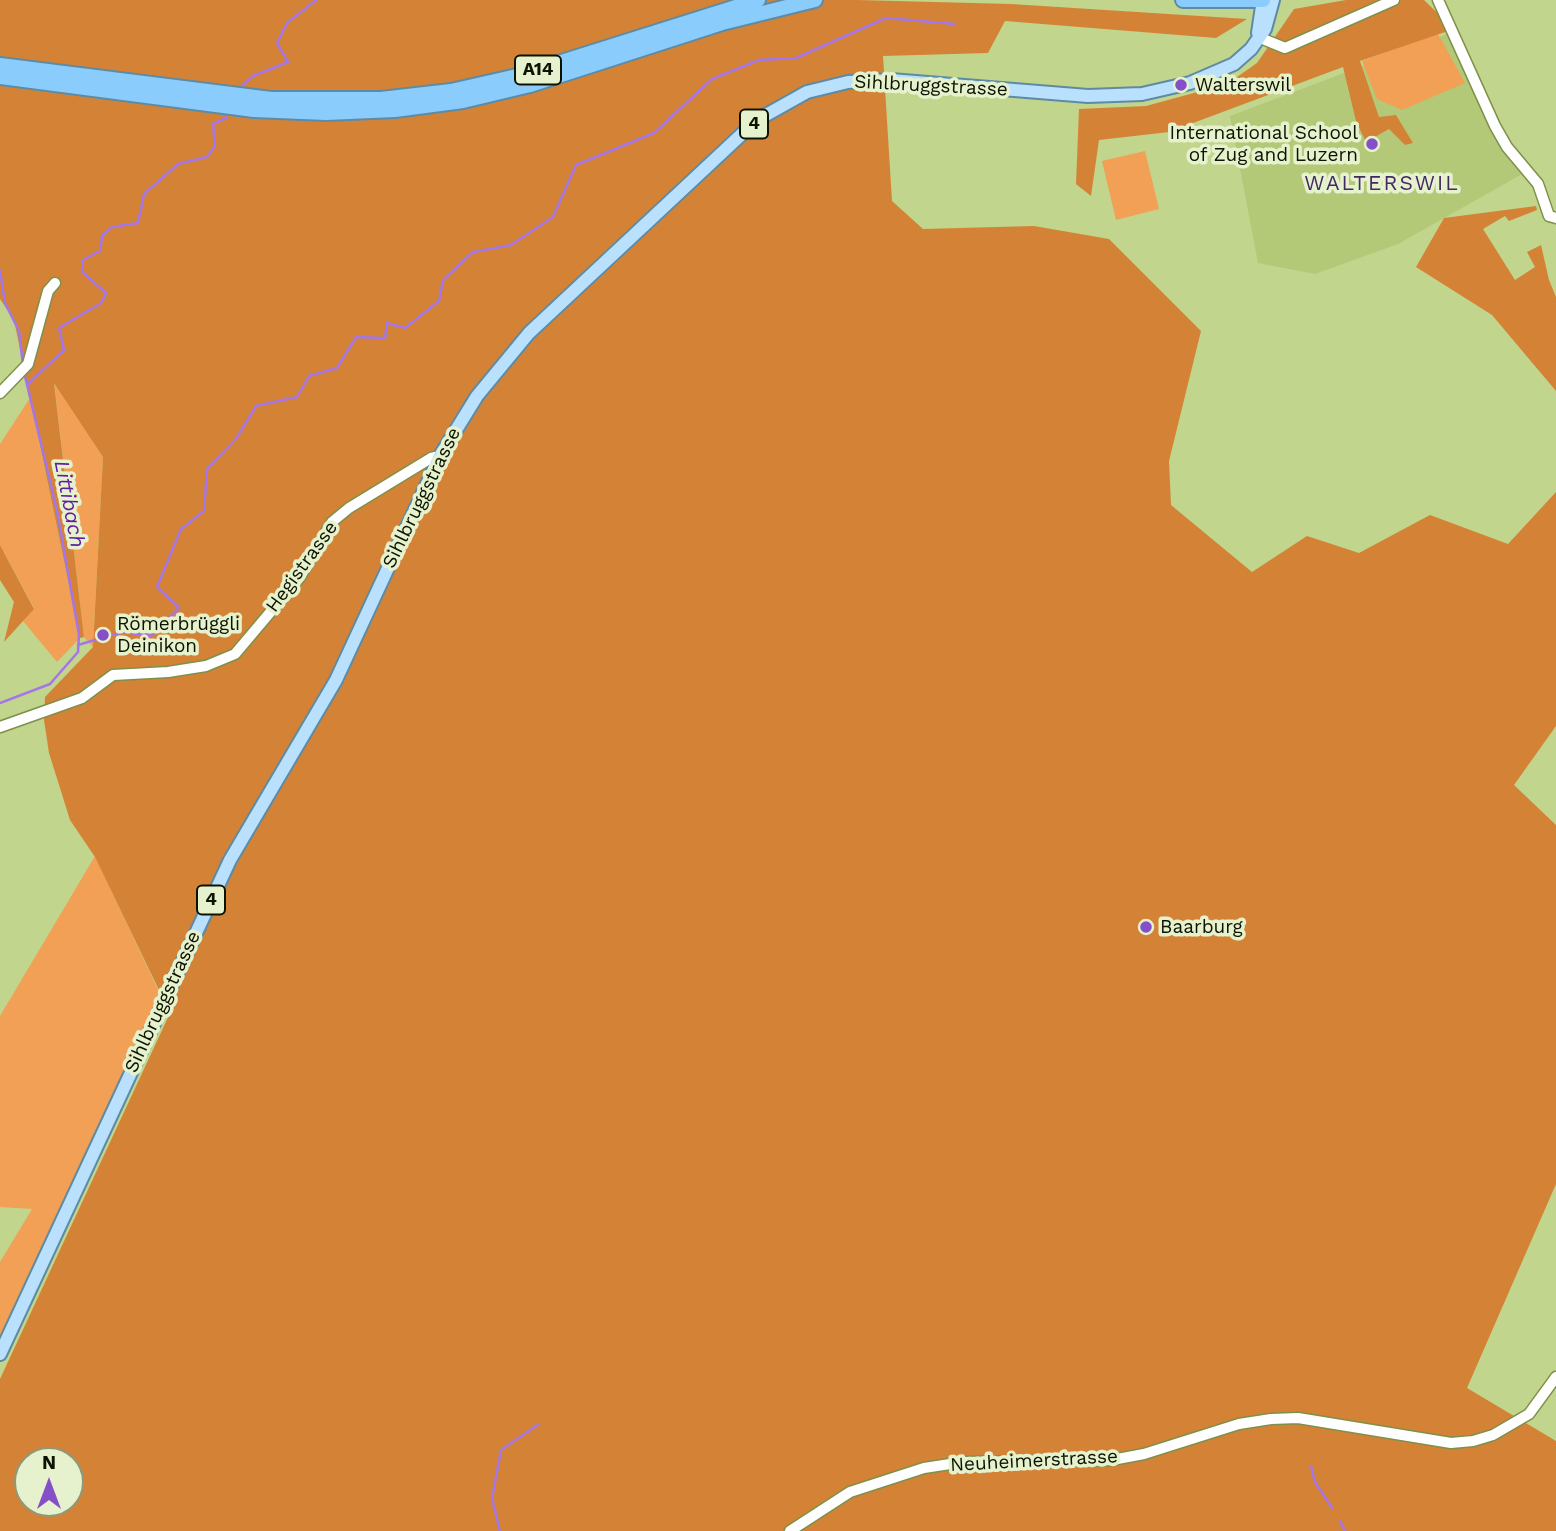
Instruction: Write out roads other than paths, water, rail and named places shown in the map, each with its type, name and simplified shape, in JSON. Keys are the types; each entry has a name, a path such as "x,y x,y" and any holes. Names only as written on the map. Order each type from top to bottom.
{"highway":[{"name":"A14","path":"308,107 405,97 495,82 758,0"},
{"name":"A14","path":"0,65 33,74 143,89 228,95 308,107 395,110 483,97 550,80 742,17 815,0"},
{"path":"1182,0 1263,0"},
{"name":"A14","path":"0,77 33,74"}],"main road":[{"path":"1258,37 1263,0 1273,0"},
{"name":"4","path":"1258,37 1265,29 1273,0"},
{"name":"Sihlbruggstrasse","path":"0,1354 230,860 336,680 440,456 477,396 529,333 743,133 788,101 826,86 869,80 1088,96 1142,94 1190,83 1221,71 1246,54 1258,37"}],"street":[{"path":"1258,37 1285,48 1394,0"},
{"path":"1438,0 1495,126 1507,147 1538,184 1549,216 1556,218"},
{"path":"0,393 28,364 48,291 55,283"},
{"name":"Hegistrasse","path":"0,727 82,698 114,675 168,673 206,666 235,654 300,577 332,522 349,508 431,458 440,456"},
{"name":"Neuheimerstrasse","path":"790,1531 850,1492 924,1468 963,1462 1112,1460 1144,1454 1239,1424 1271,1419 1298,1418 1451,1443 1472,1441 1493,1435 1529,1414 1556,1377"}],"waterway":[{"path":"238,90 253,76 288,62 277,43 287,23 316,0"},
{"path":"113,635 123,632 151,636 179,608 157,587 181,529 204,511 207,469 236,439 256,406 297,397 309,376 337,368 356,337 385,338 387,323 405,328 439,301 443,280 473,252 511,245 553,217 576,165 654,133 712,79 759,60 796,58 886,18 955,24"},
{"path":"27,385 64,350 59,328 101,303 106,293 82,272 83,260 100,251 102,236 112,227 138,223 144,194 178,164 207,157 215,146 213,124 226,118 228,112"},
{"name":"Littibach","path":"0,271 5,303 19,331 23,365"},
{"name":"Littibach","path":"0,703 50,684 78,652 79,635 57,511 24,372"},
{"path":"78,645 98,639"},
{"path":"500,1531 492,1498 501,1450 539,1424"},
{"path":"1311,1466 1315,1482 1332,1508"},
{"path":"1340,1521 1345,1531"}],"place":[{"name":"Walterswil","path":"1181,85"},
{"name":"International School of Zug and Luzern","path":"1372,144"},
{"name":"Römerbrüggli Deinikon","path":"103,635"},
{"name":"Baarburg","path":"1146,927"}],"district":[{"name":"WALTERSWIL","path":"1382,184"}]}
